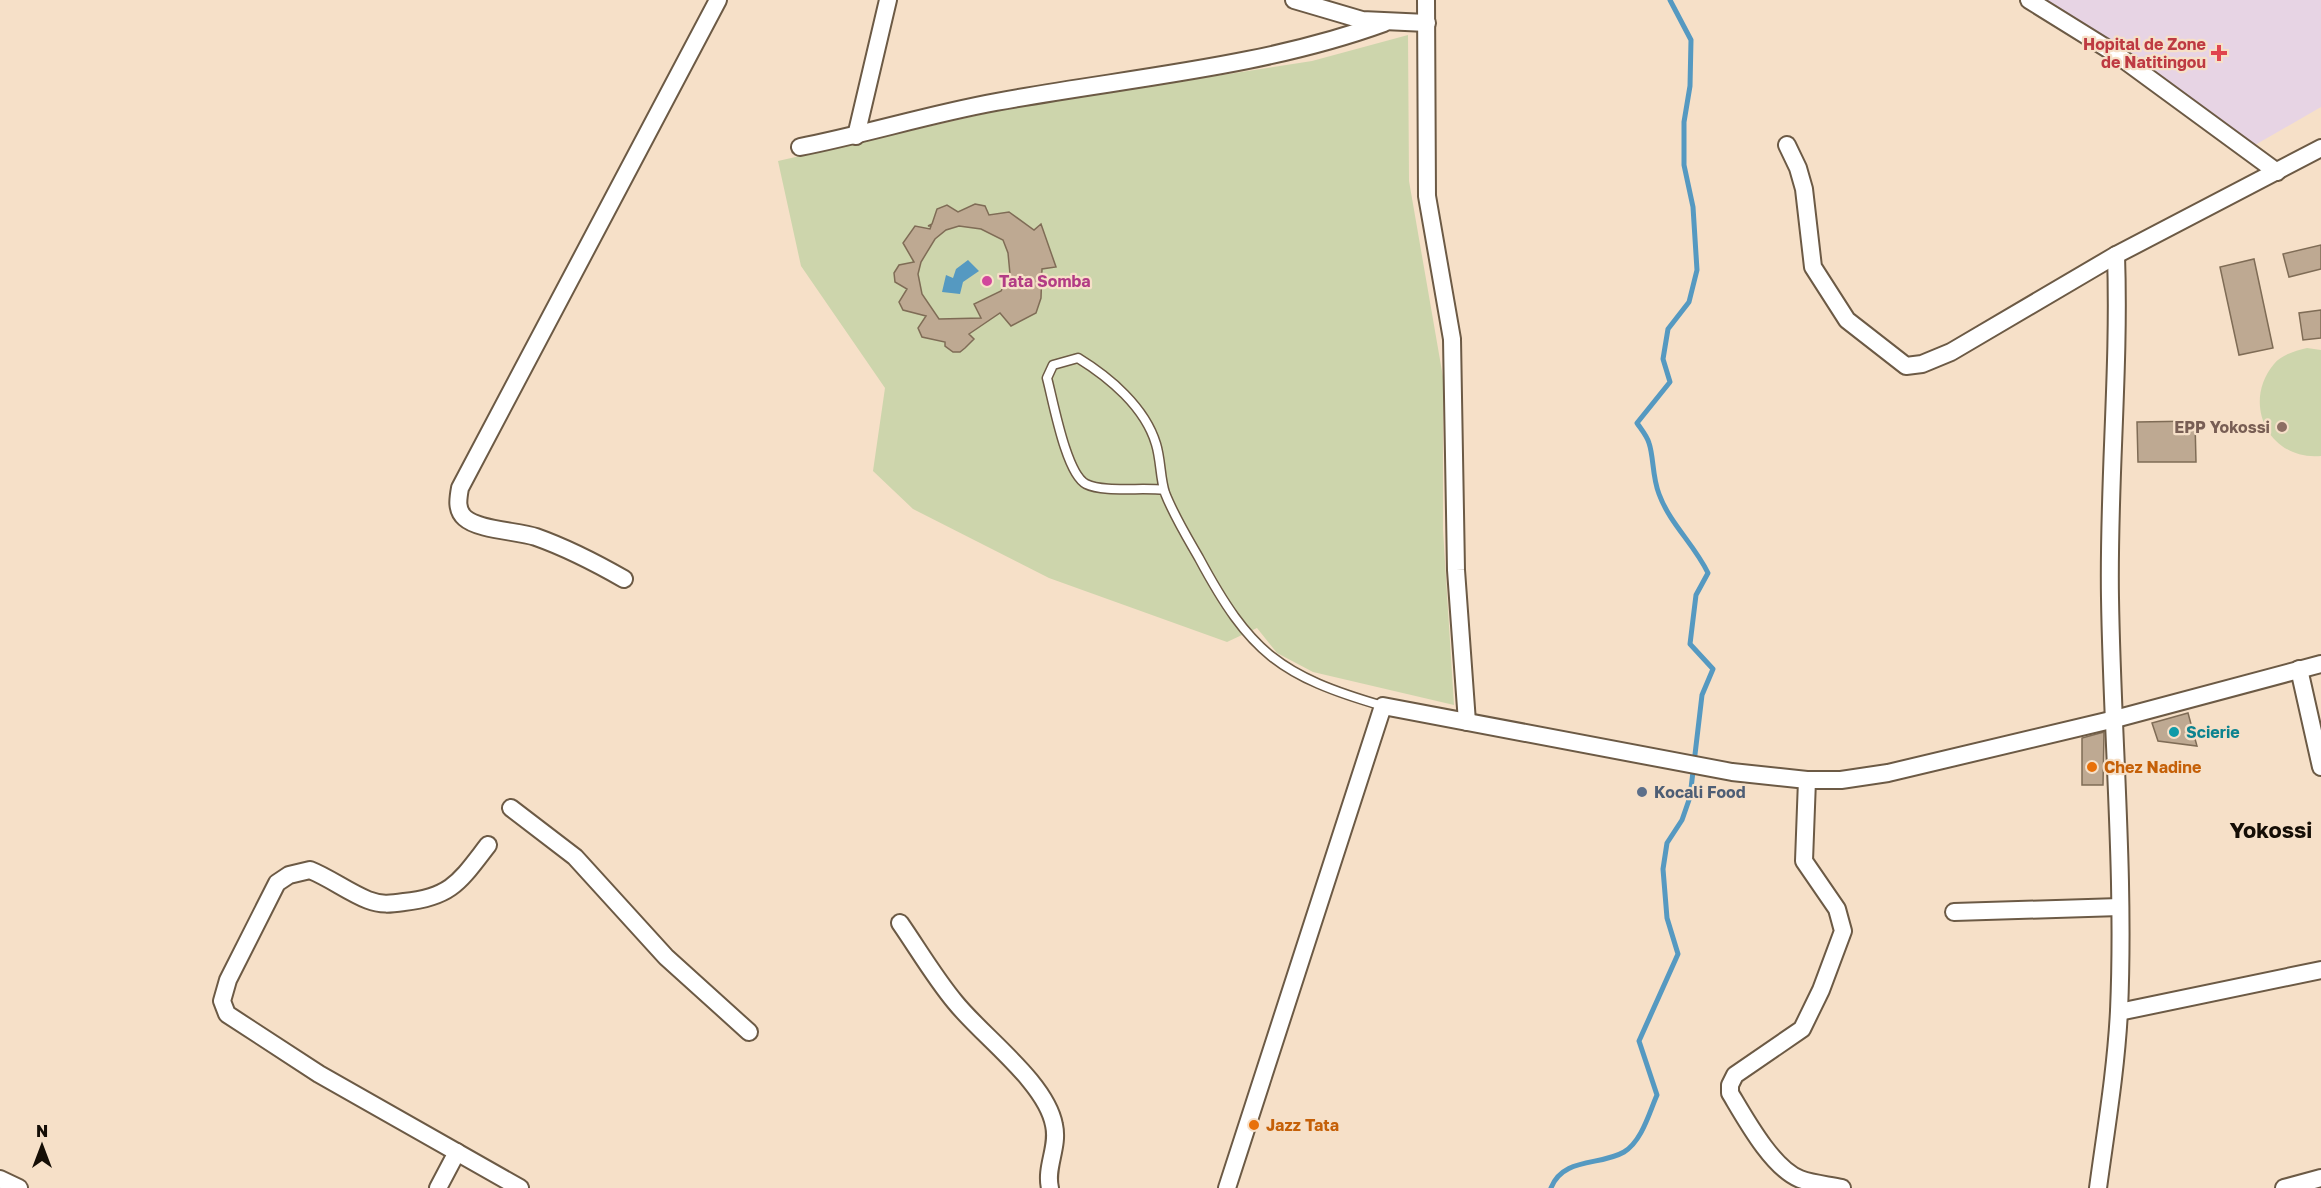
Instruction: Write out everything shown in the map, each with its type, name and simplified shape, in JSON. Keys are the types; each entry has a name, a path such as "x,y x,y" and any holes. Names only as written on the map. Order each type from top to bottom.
{"street":[{"path":"624,579 589,559 536,537 474,523 464,518 458,504 460,488 718,0"},
{"path":"856,136 888,0"},
{"path":"1294,0 1362,20 1384,23 1427,23"},
{"path":"1426,0 1427,196 1452,339 1456,570 1467,722"},
{"path":"2029,0 2116,54 2277,172"},
{"path":"800,147 856,136 993,102 1157,76 1316,45 1384,23"},
{"path":"1787,145 1798,168 1804,189 1813,267 1847,320 1906,366 1922,364 1951,352 2116,255 2321,148"},
{"path":"2098,1188 2119,1012 2120,907 2110,586 2117,356 2116,255"},
{"path":"1227,1188 1383,706 1732,772 1807,780 1841,780 1888,773 2115,719 2321,664"},
{"path":"2299,669 2321,767"},
{"path":"1807,780 1804,861 1837,909 1843,931 1821,990 1802,1029 1735,1075 1730,1085 1730,1093 1762,1146 1790,1173 1800,1179 1842,1188"},
{"path":"511,808 575,857 666,957 750,1032"},
{"path":"488,845 463,877 446,893 428,900 382,905 365,899 310,870 289,875 277,883 228,980 222,1001 227,1014 319,1074 520,1188"},
{"path":"1954,912 2120,907"},
{"path":"900,923 954,1002 1036,1087 1049,1108 1055,1126 1047,1176 1050,1188"},
{"path":"2119,1012 2321,970"},
{"path":"438,1188 457,1152"},
{"path":"2284,1188 2321,1178"},
{"path":"0,1179 19,1188"}],"lane":[{"path":"1164,490 1100,487 1087,484 1078,477 1070,462 1047,378 1053,365 1078,358 1116,386 1140,413 1156,442 1164,490 1221,600 1261,648 1300,676 1342,694 1383,706"}],"shaded area":[{"name":"Hopital de Zone de Natitingou","path":"2037,0 2321,0 2321,107 2255,145"}],"green space":[{"path":"1408,35 1409,181 1443,377 1443,530 1454,705 1313,672 1277,653 1257,628 1227,642 1049,578 913,509 873,471 885,388 801,266 778,161 1010,108 1312,61"},
{"path":"2307,348 2321,350 2321,456 2303,455 2287,449 2275,439 2266,426 2261,412 2260,396 2264,379 2274,364 2285,355"}],"water":[{"path":"968,260 979,271 963,282 960,294 942,292 946,275 953,278 956,269"}],"building":[{"path":"975,204 985,206 989,215 1009,212 1034,230 1041,224 1056,267 1042,269 1041,298 1036,313 1011,326 1000,313 969,334 974,339 965,348 960,352 953,352 945,346 945,342 922,337 918,328 926,316 903,310 899,302 907,289 895,282 894,273 899,265 914,262 903,243 915,226 930,229 931,226 928,226 932,224 937,209 947,205 958,212","holes":["959,226 981,229 1003,240 1008,253 1010,274 1001,291 974,304 981,318 939,319 922,294 918,274 921,262 935,239 946,230"]},
{"path":"2321,245 2321,269 2289,277 2283,254"},
{"path":"2254,259 2273,348 2239,355 2220,267"},
{"path":"2321,310 2321,338 2303,340 2299,313"},
{"path":"2195,421 2196,462 2138,462 2137,422"},
{"name":"Scierie","path":"2188,713 2197,746 2158,741 2152,723"},
{"path":"2104,732 2103,785 2082,785 2082,738"}],"waterway":[{"path":"1551,1188 1564,1171 1614,1156 1630,1147 1644,1126 1657,1095 1639,1041 1678,954 1667,918 1663,869 1667,843 1682,820 1690,797 1702,695 1713,669 1690,644 1696,595 1708,573 1664,505 1657,487 1649,443 1637,423 1670,382 1663,359 1668,329 1689,302 1697,270 1693,207 1684,165 1684,122 1690,86 1691,40 1670,0"}],"place":[{"name":"Hopital de Zone de Natitingou","path":"2219,53"},
{"name":"Tata Somba","path":"987,281"},
{"name":"EPP Yokossi","path":"2282,427"},
{"name":"Scierie","path":"2174,732"},
{"name":"Chez Nadine","path":"2092,767"},
{"name":"Kocali Food","path":"1642,792"},
{"name":"Jazz Tata","path":"1254,1125"}],"district":[{"name":"Yokossi","path":"2271,829"}]}
